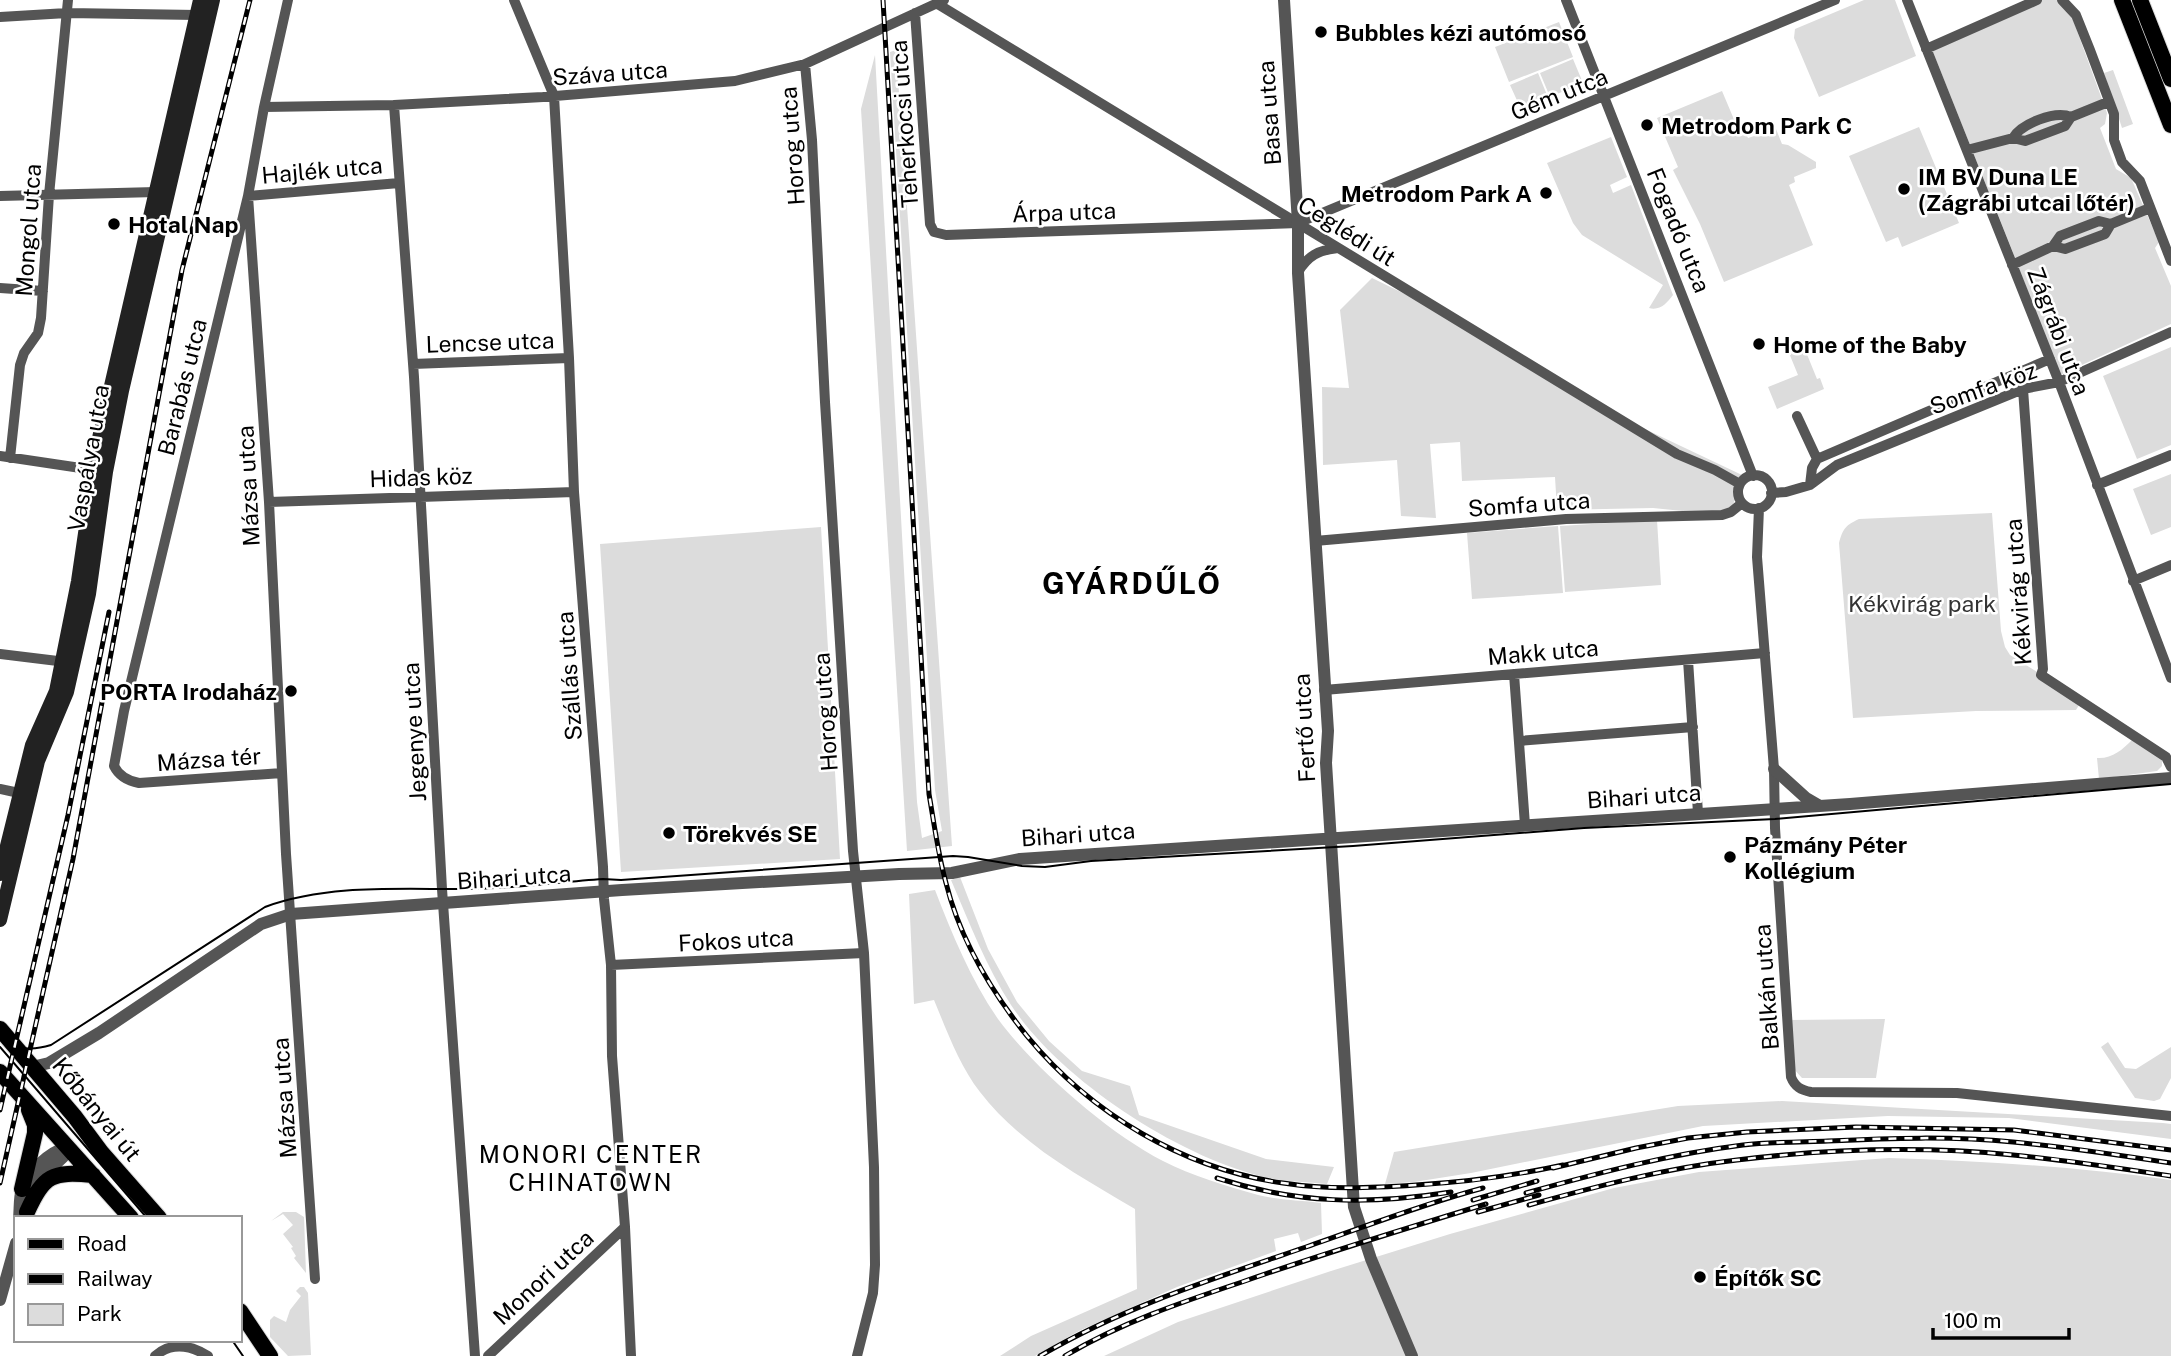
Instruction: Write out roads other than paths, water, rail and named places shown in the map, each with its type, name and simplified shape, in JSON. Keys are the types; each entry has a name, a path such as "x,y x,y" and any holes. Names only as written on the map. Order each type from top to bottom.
{"main road":[{"name":"Vaspálya utca","path":"200,0 203,16"},
{"name":"Vaspálya utca","path":"0,874 47,736 62,707 78,581 93,520 100,471 122,391 162,194 203,16 213,0"},
{"path":"2122,0 2171,125"},
{"path":"2140,0 2171,79"},
{"name":"Vaspálya utca","path":"0,920 16,828 19,793 32,745 68,662"},
{"name":"Kőbányai út","path":"0,1029 157,1216"},
{"name":"Kőbányai út","path":"0,1072 129,1216"},
{"path":"18,1092 35,1125 22,1189"},
{"path":"75,1116 67,1147 78,1146 101,1152"},
{"path":"24,1216 46,1180 70,1173 93,1175"},
{"path":"242,1314 266,1350"},
{"path":"242,1328 266,1350"}],"street":[{"name":"Mongol utca","path":"5,457 20,365 24,353 38,333 68,0"},
{"name":"Barabás utca","path":"125,778 114,766 124,711 248,196 264,107 288,0"},
{"name":"Szállás utca","path":"514,0 554,96 574,492 603,892 611,965 612,1056 625,1227 631,1356"},
{"name":"Basa utca","path":"1283,0 1298,223 1298,273"},
{"name":"Fogadó utca","path":"1566,0 1753,476"},
{"name":"Gém utca","path":"1298,223 1835,0"},
{"name":"Zágrábi utca","path":"1907,0 2059,382 2171,678"},
{"path":"1926,48 2014,4 2037,0"},
{"path":"2062,0 2076,15 2114,114 2114,140 2122,162 2139,180 2171,261"},
{"name":"Száva utca","path":"264,107 394,105 554,96 711,84 754,78 805,64 940,2"},
{"name":"Ceglédi út","path":"940,2 1677,454 1740,484"},
{"path":"0,17 67,13 203,16"},
{"name":"Teherkocsi utca","path":"915,13 930,224 934,232"},
{"name":"Horog utca","path":"805,64 812,139 855,877 864,953 877,1246 873,1293 857,1356"},
{"path":"1966,150 2013,138 2025,141 2065,126 2071,117 2108,102"},
{"name":"Jegenye utca","path":"394,105 413,364 443,903 475,1356"},
{"name":"Hajlék utca","path":"248,196 399,183"},
{"path":"0,196 162,194"},
{"name":"Mázsa utca","path":"248,196 269,502 282,773"},
{"path":"2012,265 2053,246 2065,249 2105,234 2111,225 2150,208"},
{"name":"Árpa utca","path":"934,232 946,235 1298,223"},
{"path":"1298,273 1311,256 1326,249 1338,248"},
{"path":"234,253 253,252"},
{"name":"Fertő utca","path":"1298,273 1354,1207 1371,1259 1412,1356"},
{"path":"0,288 43,291"},
{"name":"Somfa köz","path":"1771,493 1810,485 1837,465 2023,389 2059,382 2171,332"},
{"name":"Lencse utca","path":"413,364 569,358"},
{"name":"Somfa köz","path":"1817,459 2050,359"},
{"name":"Kékvirág utca","path":"2023,389 2041,675 2166,757 2171,767"},
{"path":"1797,416 1817,459 1812,468 1810,485"},
{"path":"2097,485 2171,455"},
{"path":"5,457 100,471"},
{"path":"1753,476 1766,479 1771,493 1768,502 1759,508 1750,508 1742,503 1738,494 1740,484 1746,477 1753,476"},
{"name":"Hidas köz","path":"269,502 574,492"},
{"name":"Somfa utca","path":"1315,541 1566,519 1722,514 1731,512 1742,503"},
{"name":"Balkán utca","path":"1759,508 1757,557 1774,769 1774,808 1791,1077 1798,1088 1811,1092 1957,1093 2171,1116"},
{"path":"2133,580 2171,565"},
{"name":"Makk utca","path":"1324,690 1765,653"},
{"path":"0,654 68,662"},
{"path":"1688,660 1698,813"},
{"path":"1514,674 1525,825"},
{"path":"1519,741 1693,727"},
{"path":"1774,769 1806,799 1818,805"},
{"name":"Mázsa tér","path":"125,778 139,783 282,773 291,914"},
{"name":"Bihari utca","path":"32,1067 48,1063 99,1032 261,924 291,914 603,892 952,873 1020,859 1818,805 2171,778"},
{"path":"0,789 19,793"},
{"name":"Mázsa utca","path":"291,914 315,1279"},
{"name":"Fokos utca","path":"611,965 864,953"},
{"path":"24,1216 22,1189 30,1175 57,1150 67,1147"},
{"path":"24,1216 36,1182 63,1157 67,1147"},
{"name":"Monori utca","path":"488,1356 625,1227"},
{"path":"0,1300 14,1250"},
{"path":"155,1356 171,1346 200,1351 208,1356"}],"tram line":[{"path":"0,1040 25,1048 51,1045 265,907 316,894 368,889 474,889 953,856 1045,867 1091,861 1353,846 1584,828 1775,819 2171,784"},
{"path":"0,1047 145,1216"},
{"path":"233,1342 243,1356"}],"railway":[{"path":"0,1183 73,859 182,270 250,0"},
{"path":"883,0 929,794 952,904 968,944 989,983 1027,1036 1080,1090 1142,1134 1210,1165 1283,1183 1349,1188 1471,1180 1563,1165"},
{"path":"0,1110 68,815 109,612"},
{"path":"1553,1168 1688,1138 1747,1132 1856,1127 2014,1130 2171,1150"},
{"path":"1526,1193 1661,1159 1743,1145 1775,1143 1898,1138 1967,1139 2053,1146 2171,1163"},
{"path":"1529,1205 1606,1185 1711,1163 1840,1151 1979,1152 2053,1159 2171,1176"},
{"path":"1217,1178 1276,1193 1333,1200 1391,1199 1451,1192"},
{"path":"1473,1200 1537,1181"},
{"path":"1040,1356 1104,1323 1170,1295 1416,1208 1483,1188"},
{"path":"1478,1212 1539,1195"},
{"path":"1065,1356 1107,1333 1174,1306 1486,1204"}],"place":[{"name":"Bubbles kézi autómosó","path":"1321,32"},
{"name":"Metrodom Park C","path":"1647,125"},
{"name":"IM BV Duna LE (Zágrábi utcai lőtér)","path":"1904,189"},
{"name":"Metrodom Park A","path":"1546,193"},
{"name":"Hotal Nap","path":"114,224"},
{"name":"Home of the Baby","path":"1759,344"},
{"name":"PORTA Irodaház","path":"291,691"},
{"name":"Törekvés SE","path":"669,833"},
{"name":"Pázmány Péter Kollégium","path":"1730,857"},
{"name":"Építők SC","path":"1700,1277"}],"district":[{"name":"GYÁRDŰLŐ","path":"1132,583"},
{"name":"MONORI CENTER CHINATOWN","path":"591,1168"}],"park label":[{"name":"Kékvirág park","path":"1922,603"}]}
